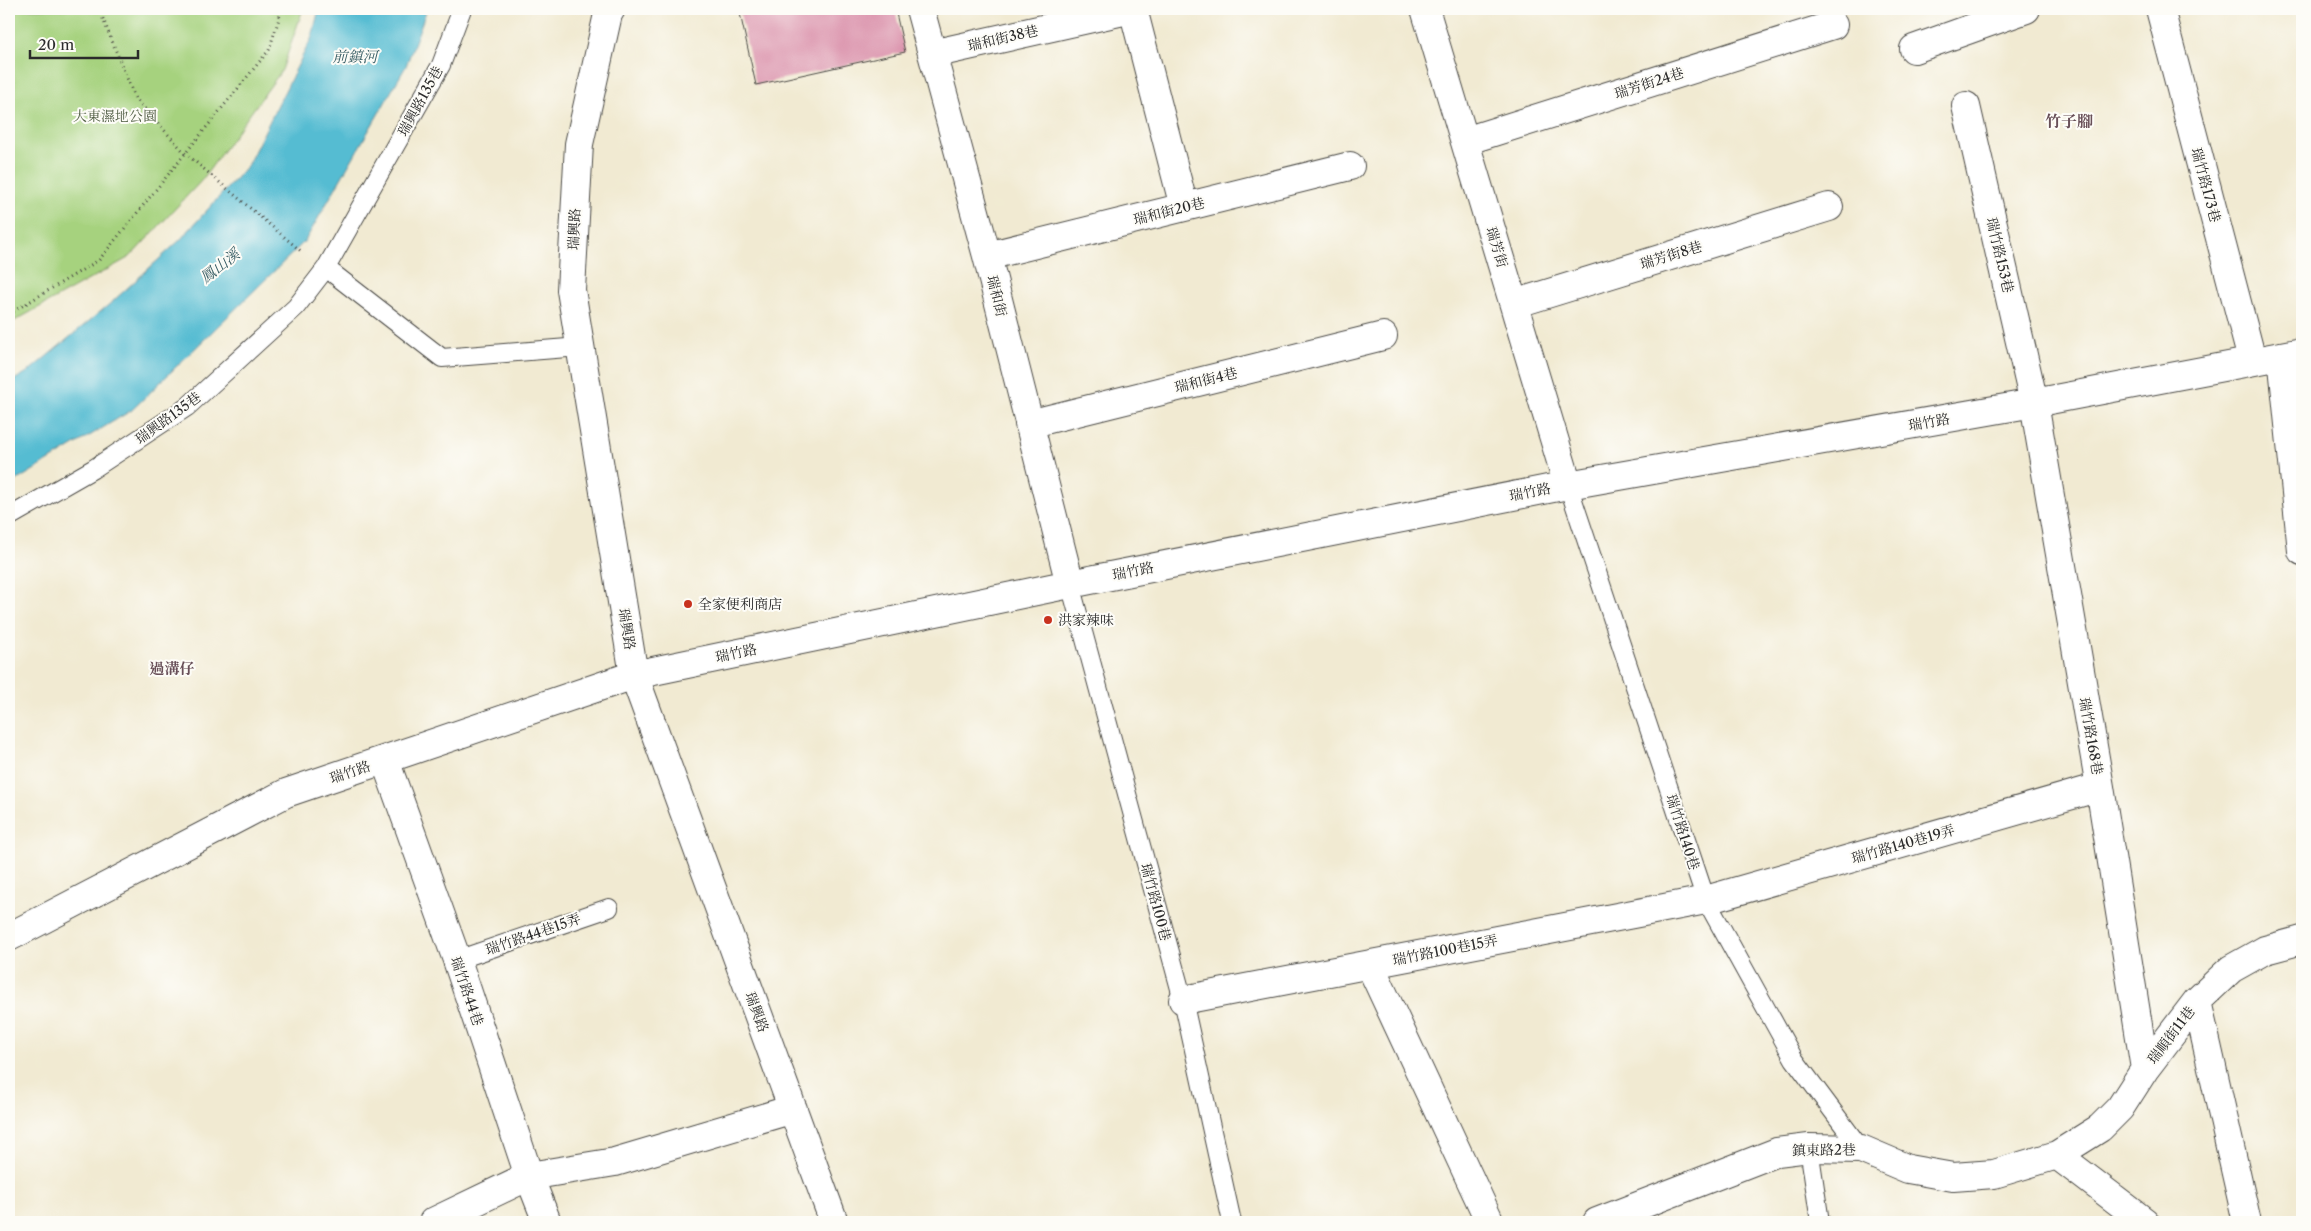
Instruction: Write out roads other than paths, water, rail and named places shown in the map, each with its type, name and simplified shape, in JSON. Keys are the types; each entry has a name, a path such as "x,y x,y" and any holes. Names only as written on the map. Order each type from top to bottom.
{"street":[{"name":"瑞興路","path":"611,9 579,144 570,290 634,675 834,1222"},
{"name":"瑞和街","path":"920,9 987,256 1070,584"},
{"name":"瑞和街38巷","path":"932,54 1133,9"},
{"path":"1133,9 1184,207"},
{"name":"瑞芳街","path":"1425,9 1568,485"},
{"path":"1914,49 2026,9"},
{"name":"瑞竹路173巷","path":"2160,9 2252,360"},
{"name":"瑞芳街24巷","path":"1465,141 1833,25"},
{"name":"瑞竹路153巷","path":"1966,106 2034,403"},
{"name":"瑞和街20巷","path":"987,256 1350,166"},
{"name":"瑞芳街8巷","path":"1514,304 1829,207"},
{"name":"瑞和街4巷","path":"1029,424 1383,336"},
{"path":"2292,354 2302,551"},
{"name":"瑞竹路","path":"9,937 286,793 634,675 1070,584 1568,485 2034,403 2252,360 2292,354"},
{"name":"瑞竹路168巷","path":"2034,403 2100,787 2145,1069"},
{"name":"瑞竹路44巷","path":"385,760 457,960 528,1176 547,1222"},
{"name":"瑞竹路140巷19弄","path":"1706,900 2100,787"},
{"name":"瑞竹路100巷15弄","path":"1182,1000 1706,900"},
{"name":"瑞順街11巷","path":"2057,1155 2100,1128 2114,1115 2145,1069 2197,1001 2232,969 2265,950 2302,940"},
{"path":"1370,965 1490,1222"},
{"path":"2197,1001 2247,1222"},
{"path":"434,1222 528,1176 615,1162 793,1109"},
{"name":"鎮東路2巷","path":"1597,1222 1777,1152 1808,1148 1861,1149 1908,1168 1953,1177 1994,1174 2057,1155"},
{"path":"2057,1155 2145,1222"}],"lane":[{"name":"瑞興路135巷","path":"9,518 93,469 187,407 296,307 326,268 441,65 462,9"},
{"path":"326,268 442,358 580,347"},
{"name":"瑞竹路140巷","path":"1568,485 1706,900 1794,1059 1861,1149"},
{"name":"瑞竹路100巷","path":"1070,584 1182,1000 1232,1222"},
{"name":"瑞竹路44巷15弄","path":"457,960 610,908"},
{"path":"1808,1148 1820,1222"}],"water":[{"name":"前鎮河","path":"319,9 427,9 406,66 305,241 132,410 9,485 9,383 29,371 112,302 180,240 247,166 312,37"}],"place":[{"name":"全家便利商店","path":"688,604"},
{"name":"洪家辣味","path":"1048,620"}],"district":[{"name":"竹子腳","path":"2069,121"},
{"name":"過溝仔","path":"172,669"}],"park label":[{"name":"大東濕地公園","path":"115,116"}],"water label":[{"name":"鳳山溪","path":"220,266"}]}
